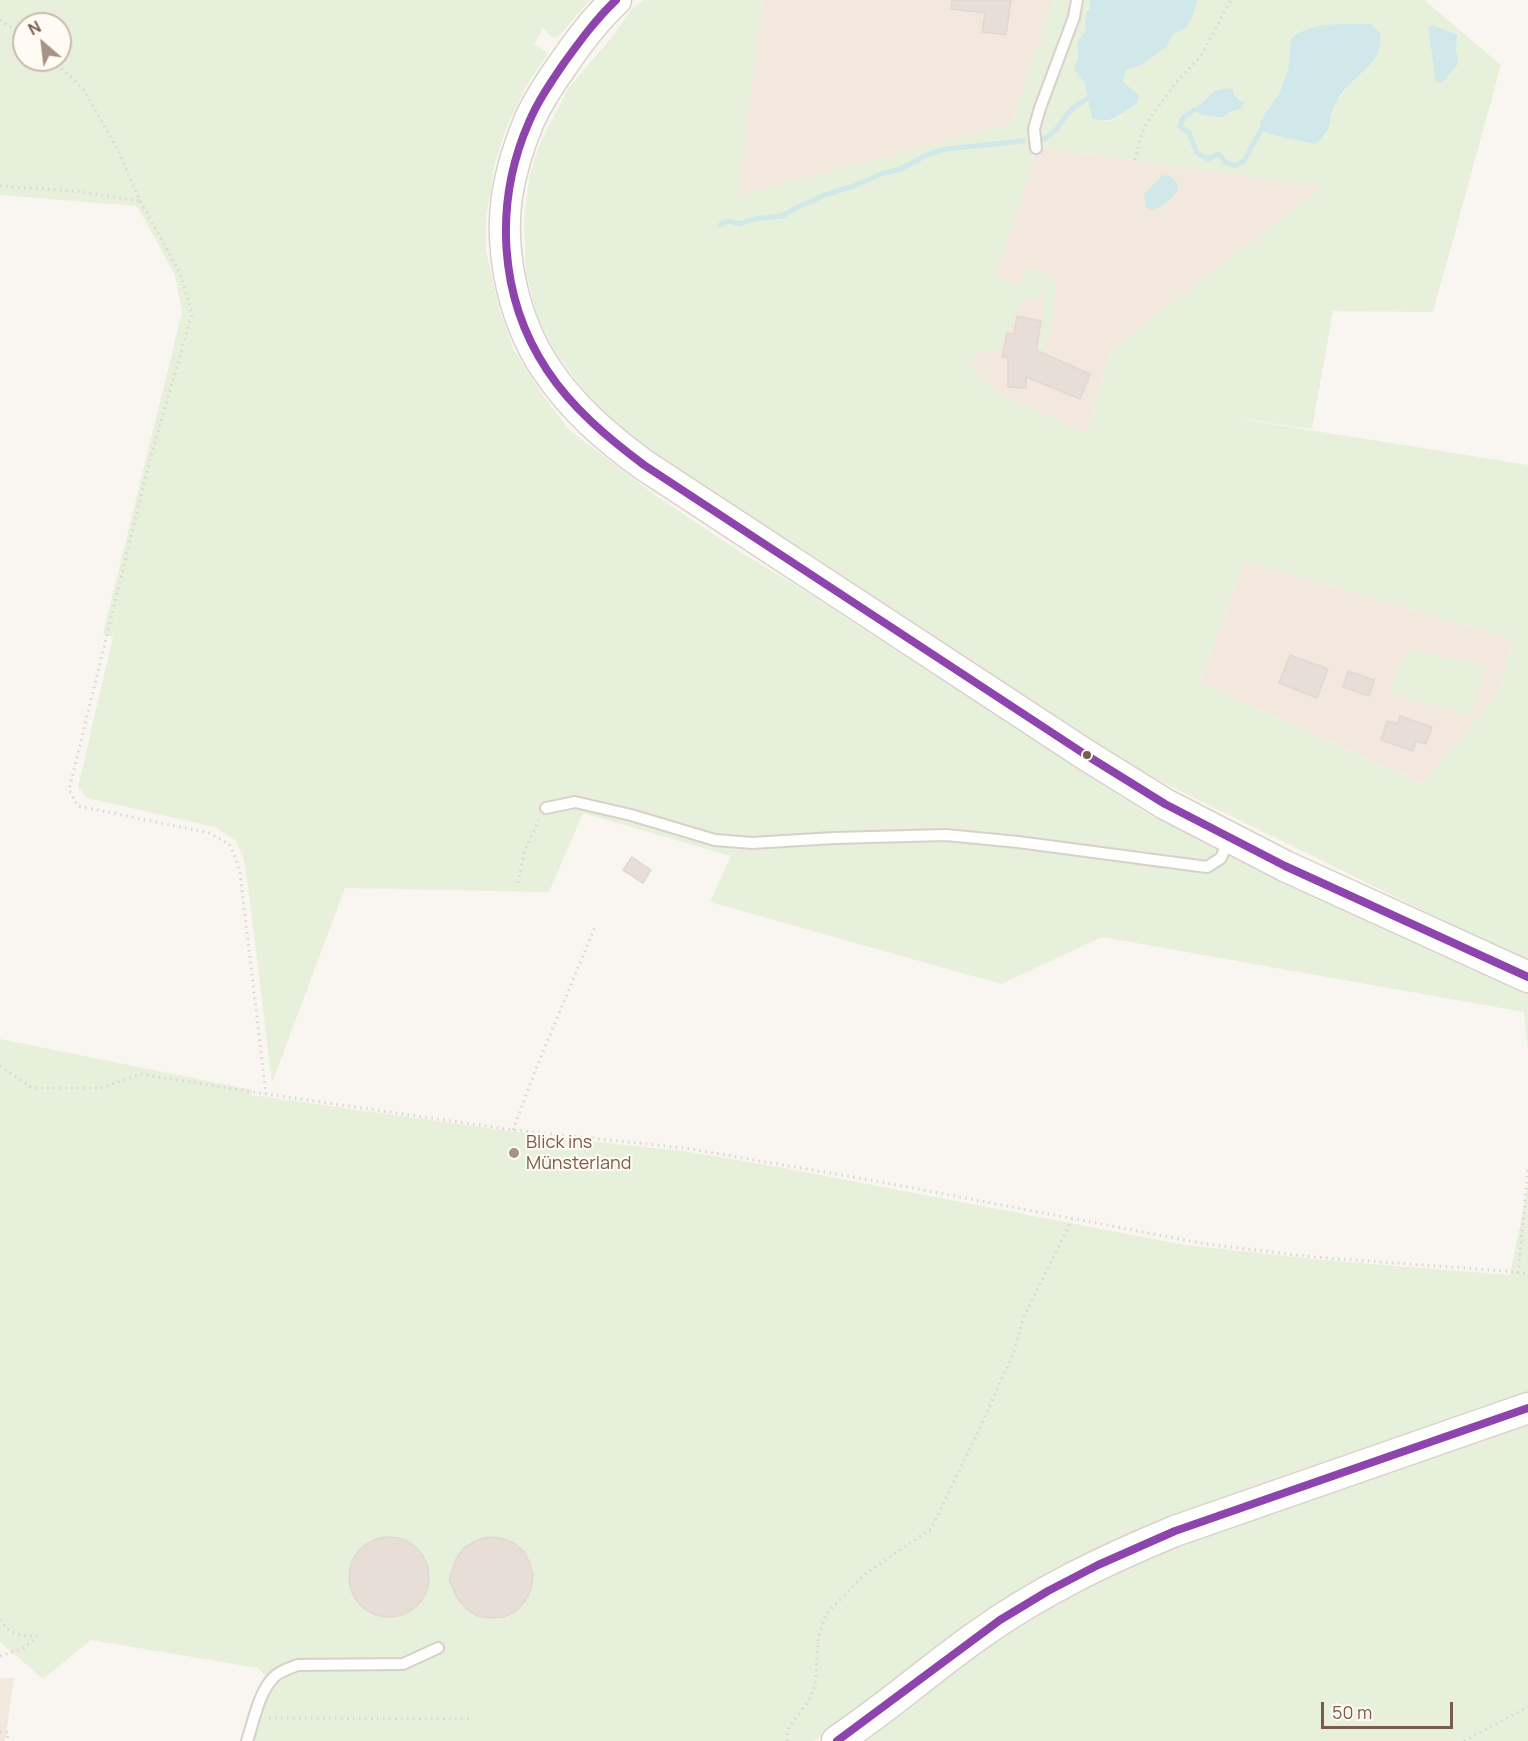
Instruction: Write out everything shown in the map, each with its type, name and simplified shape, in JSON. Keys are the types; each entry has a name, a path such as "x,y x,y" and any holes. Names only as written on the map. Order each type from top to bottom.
{"main road":[{"path":"616,0 579,41 550,82 529,120 516,157 507,196 506,237 509,276 518,307 527,334 545,368 567,398 588,420 644,465 1086,755 1165,804 1341,892 1528,977"},
{"path":"837,1741 977,1636 1017,1609 1065,1581 1128,1550 1175,1531 1528,1408"}],"lane":[{"path":"1036,148 1034,129 1074,17 1077,0"},
{"path":"546,808 575,802 631,815 715,840 752,843 834,838 946,836 1071,848 1207,867 1221,858 1229,838"},
{"path":"247,1741 263,1694 273,1678 286,1670 298,1665 404,1664 438,1648"}],"path":[{"path":"1135,160 1146,124 1174,84 1200,56 1231,0"},
{"path":"65,72 83,89 117,148 140,201 180,273 192,314 149,463 69,790 78,806 209,833 229,844 240,873 266,1094"},
{"path":"0,186 74,191 140,201"},
{"path":"518,883 524,852 546,808"},
{"path":"513,1130 595,927"},
{"path":"0,1066 32,1088 101,1088 140,1074 513,1130 686,1148 876,1181 1206,1244 1313,1257 1528,1275"},
{"path":"1518,1273 1528,1168"},
{"path":"787,1741 789,1727 809,1700 815,1686 818,1639 826,1614 864,1575 931,1529 1013,1354 1023,1319 1072,1219"},
{"path":"0,1620 7,1629 20,1636 37,1636 24,1648 0,1656"},
{"path":"1464,1741 1528,1707"},
{"path":"255,1718 470,1719"},
{"path":"0,1732 8,1732 7,1741"}],"shaded area":[{"path":"762,0 1054,0 1012,124 737,196"},
{"path":"1036,148 1324,186 1112,349 1086,433 959,387"},
{"path":"1245,561 1513,639 1499,693 1423,784 1199,682"},
{"path":"0,1678 14,1678 5,1741 0,1741"}],"green space":[{"path":"0,0 590,0 558,37 553,38 543,28 534,44 548,53 525,88 505,131 495,163 486,217 486,251 499,308 513,348 542,394 569,430 655,495 737,550 792,583 1150,815 1528,989 1528,1050 1524,1012 1102,937 1001,984 710,902 731,856 583,813 549,892 345,888 272,1083 247,878 243,857 235,840 215,827 87,798 78,787 113,637 103,634 182,312 175,275 137,206 0,195"},
{"path":"644,0 762,0 738,195 1012,124 1054,0 1073,0 1059,51 1029,128 1033,161 994,279 1002,276 1016,287 1031,266 1046,273 1052,282 1057,283 1050,333 1039,359 1043,295 1022,299 999,352 980,352 971,363 971,369 997,393 1086,433 1112,349 1323,187 1045,149 1042,145 1041,133 1043,112 1063,65 1083,0 1090,0 1090,9 1086,12 1085,30 1077,43 1078,56 1074,69 1085,84 1092,119 1097,120 1114,119 1126,110 1122,82 1126,70 1142,65 1165,47 1172,34 1186,28 1198,0 1424,0 1501,65 1433,312 1333,311 1312,429 1222,416 1528,465 1528,962 1125,764 647,454 593,403 556,353 538,318 526,273 524,221 530,173 541,141 569,87 612,37 632,9","holes":["1456,35 1459,63 1442,83","1291,39 1363,72 1348,86 1336,103 1325,137 1260,121 1280,93 1288,69","1213,92 1234,95 1241,99 1233,112 1222,118 1211,117 1194,110","1245,561 1513,639 1499,693 1422,784 1199,682"]},
{"path":"1408,648 1486,667 1472,716 1389,693"},
{"path":"0,1039 252,1090 251,1095 558,1138 683,1151 784,1168 1185,1245 1321,1260 1510,1275 1528,1187 1528,1394 1067,1564 980,1613 827,1733 813,1741 253,1741 272,1689 287,1674 313,1671 313,1659 288,1664 265,1676 258,1668 91,1640 43,1679 0,1642"},
{"path":"1528,1421 1528,1741 854,1741 1016,1622 1166,1548"}],"water":[{"path":"1090,0 1198,0 1186,28 1173,34 1166,47 1142,65 1126,70 1123,82 1139,95 1137,104 1113,119 1092,119 1085,84 1074,69 1078,56 1077,43 1085,30 1086,12 1090,9"},
{"path":"1371,24 1381,34 1377,54 1340,96 1333,109 1328,130 1321,139 1315,144 1261,130 1260,121 1280,92 1288,69 1291,39 1299,33 1318,26"},
{"path":"1432,25 1457,35 1456,49 1459,63 1442,83 1436,82 1428,28"},
{"path":"1227,88 1233,90 1234,95 1244,103 1241,108 1222,118 1202,115 1194,110 1213,92"},
{"path":"1168,175 1176,181 1178,190 1166,202 1151,210 1146,207 1144,194 1162,176"}],"building":[{"path":"952,0 1011,0 1006,35 982,32 985,13 951,9"},
{"path":"1017,316 1041,321 1036,350 1090,374 1080,399 1026,377 1026,388 1008,387 1008,358 1002,357 1007,333 1014,334"},
{"path":"1290,655 1328,669 1317,698 1279,683"},
{"path":"1348,671 1374,680 1369,696 1343,687"},
{"path":"1400,716 1432,727 1426,744 1416,741 1413,751 1381,740 1387,721 1397,724"},
{"path":"632,857 651,870 643,883 623,870"},
{"path":"381,1537 397,1537 418,1548 429,1569 429,1585 418,1606 397,1617 381,1617 367,1611 355,1599 349,1585 349,1569 355,1555 367,1543"},
{"path":"488,1537 501,1538 514,1543 524,1552 533,1576 531,1589 525,1601 516,1611 504,1617 478,1616 466,1609 458,1599 449,1580 456,1559 464,1548"}],"waterway":[{"path":"1042,140 1056,130 1072,109 1088,98"},
{"path":"1194,110 1183,118 1180,126 1189,133 1197,153 1208,159 1219,154 1225,162 1235,166 1244,161 1261,130"},
{"path":"720,225 729,221 740,224 754,219 782,216 825,195 900,169 929,154 946,149 1023,141"}],"transit line":[{"path":"616,0 595,22 570,55 533,114 518,153 510,184 506,216 506,248 519,311 531,341 547,370 579,410 644,465 1086,755 1165,804 1285,866 1528,977"},
{"path":"837,1741 1000,1620 1098,1565 1175,1531 1528,1408"}],"place":[{"name":"Blick ins Münsterland","path":"514,1153"}]}
